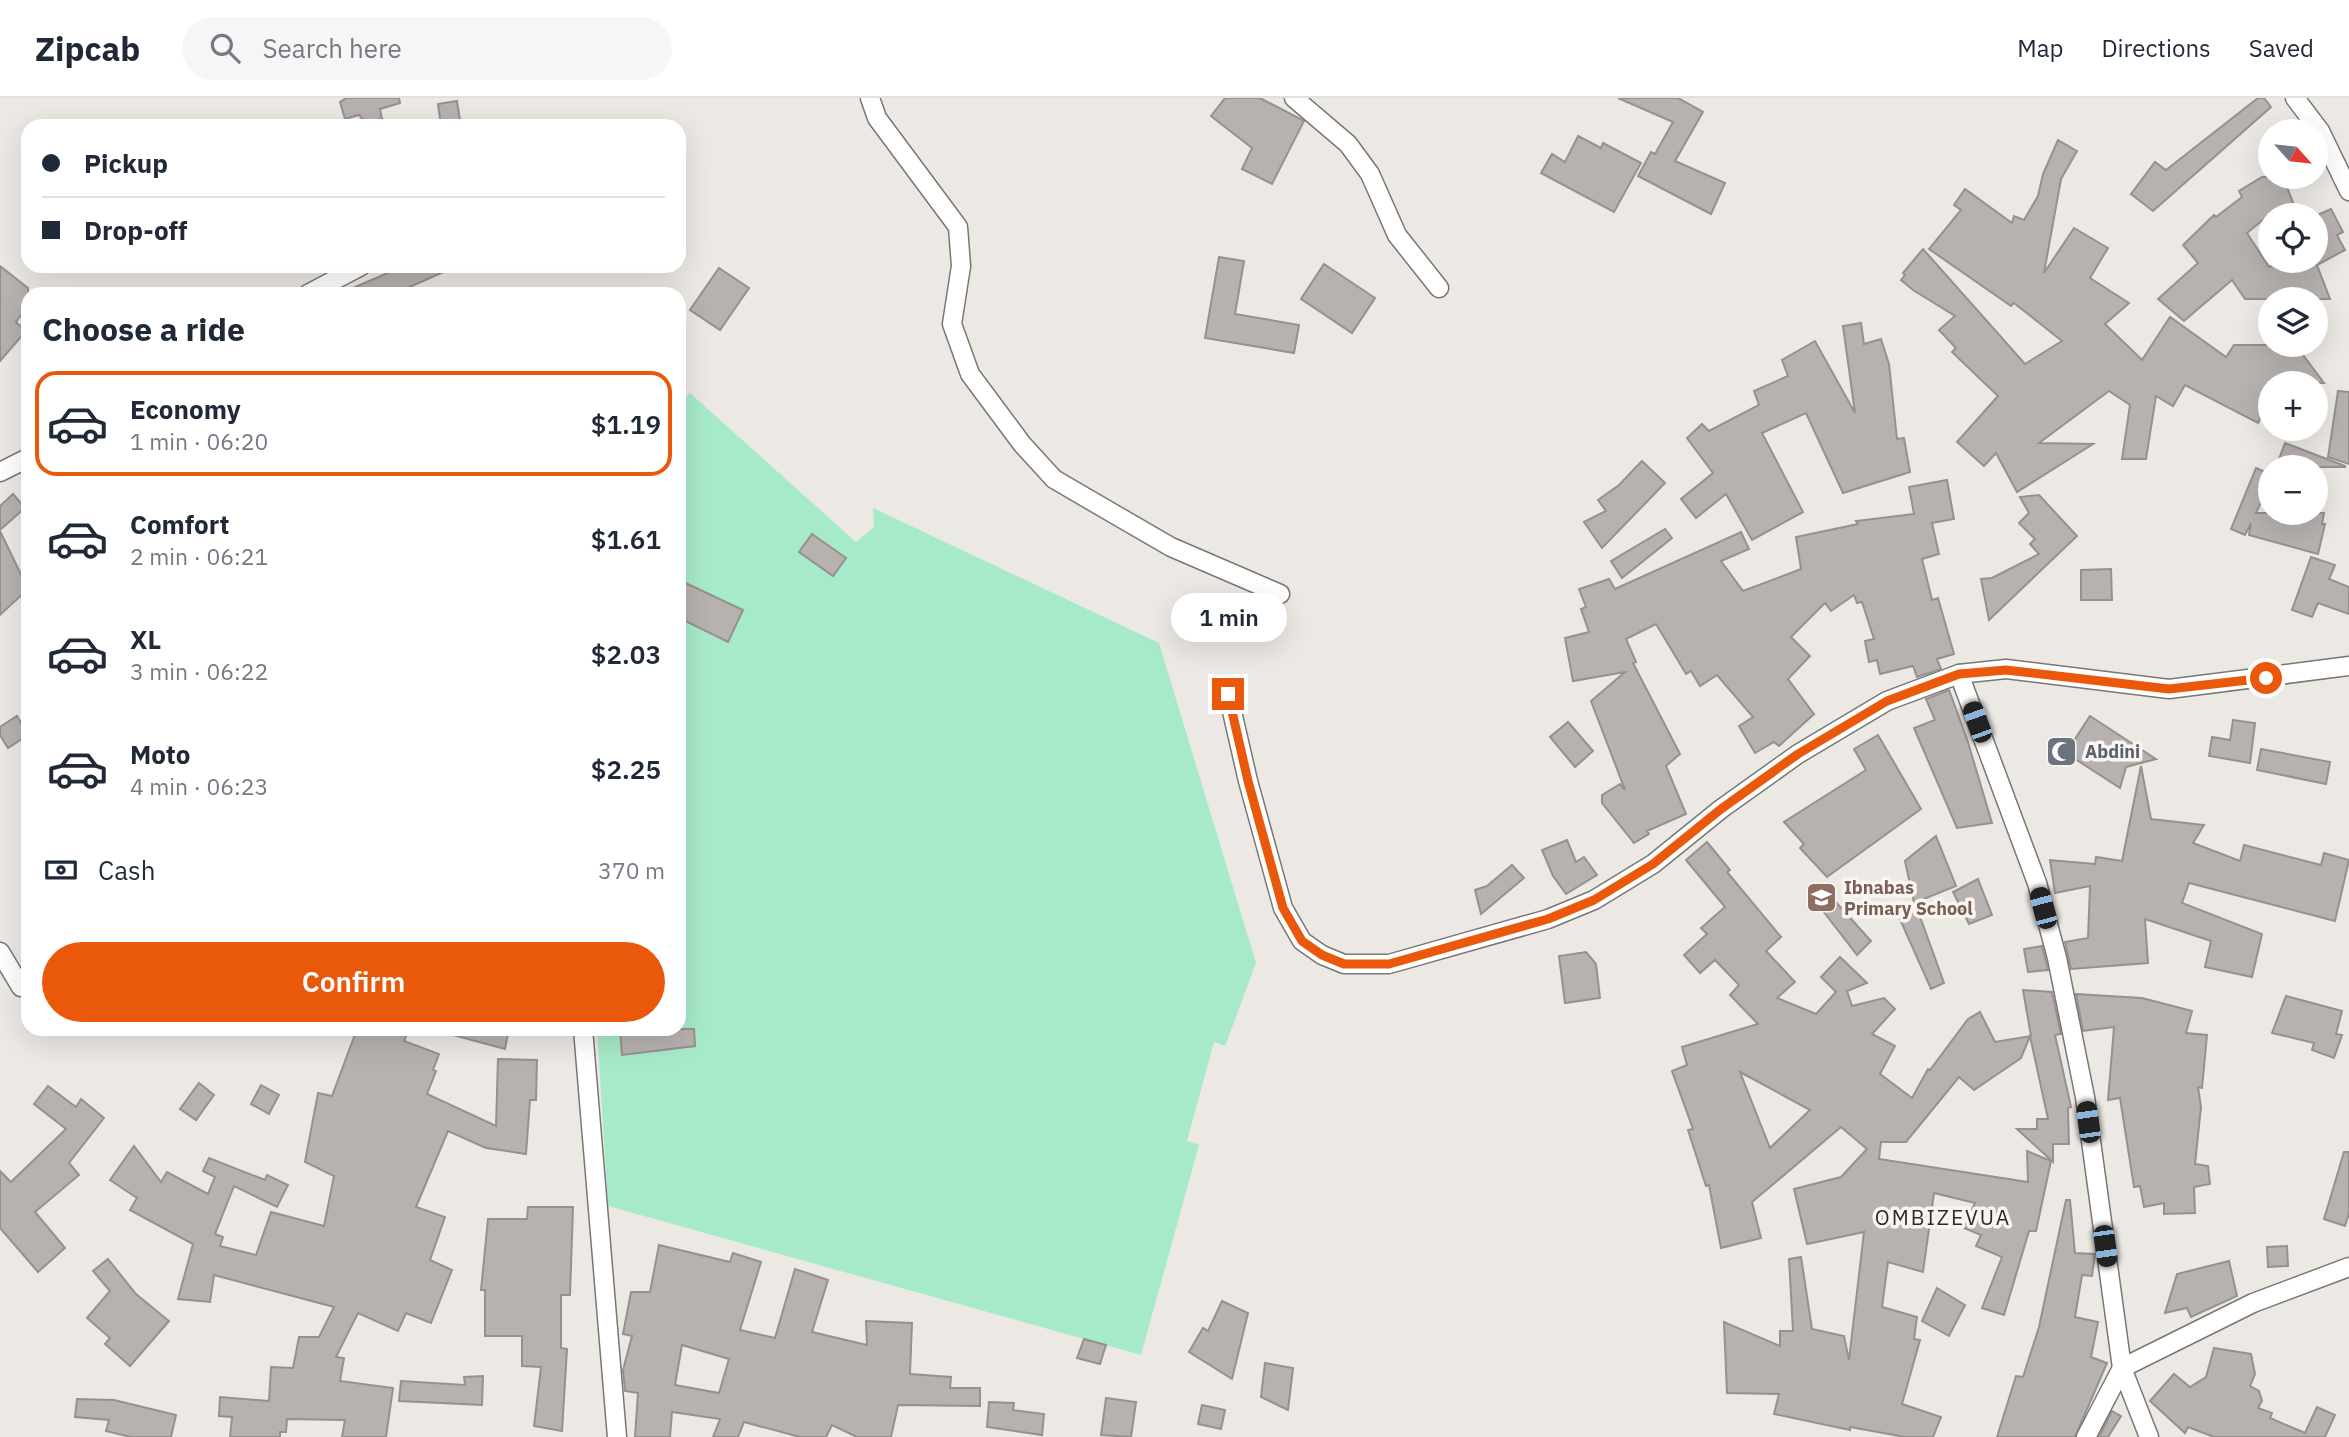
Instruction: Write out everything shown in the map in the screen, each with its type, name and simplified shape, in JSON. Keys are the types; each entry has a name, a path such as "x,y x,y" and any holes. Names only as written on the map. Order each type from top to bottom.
{"street":[{"path":"870,98 877,118 958,227 961,266 952,324 970,374 1022,444 1054,479 1114,514 1171,547 1280,594"},
{"path":"1294,98 1348,144 1370,174 1397,235 1439,288"},
{"path":"2295,98 2320,131 2349,191"},
{"path":"321,287 348,273"},
{"path":"1228,694 1248,781 1283,908 1302,941 1322,955 1344,964 1389,964 1548,919 1594,900 1653,864 1721,809 1798,754 1887,701 1959,674 2006,670 2169,689 2349,666"},
{"path":"1959,674 2036,883 2057,958 2085,1097 2122,1368 2149,1437"},
{"path":"0,952 21,987"},
{"path":"584,1036 617,1437"},
{"path":"2086,1437 2122,1368 2253,1303 2349,1267"}],"green space":[{"path":"690,393 856,542 874,527 873,508 1159,643 1256,963 1225,1046 1214,1042 1187,1141 1199,1145 1141,1355 608,1206 597,1036 686,1036 686,397"}],"building":[{"path":"346,98 399,98 400,103 380,109 382,119 362,119 359,115 345,119 340,102"},
{"path":"1225,98 1260,98 1304,121 1272,184 1242,169 1252,148 1211,116"},
{"path":"1618,98 1678,98 1703,112 1675,161 1725,183 1711,214 1638,176 1651,152 1655,154 1673,122"},
{"path":"2258,98 2264,98 2271,107 2153,211 2131,194 2155,162 2166,170"},
{"path":"457,101 460,119 440,119 438,104"},
{"path":"1578,136 1601,148 1603,143 1641,163 1614,212 1541,173 1552,154 1565,162"},
{"path":"2058,140 2077,151 2061,179 2044,273 2074,228 2108,248 2090,278 2129,303 2105,324 2142,360 2170,317 2226,357 2234,345 2258,345 2258,357 2304,357 2315,371 2258,371 2258,423 2185,385 2173,406 2156,396 2146,459 2122,459 2130,405 2109,391 2039,443 2093,444 2017,492 1996,453 1984,466 1957,442 1998,396 1952,352 1956,348 1939,330 1955,316 1901,280 1905,275 1903,273 1923,249 2025,364 2062,341 2014,303 2011,306 1929,249 1961,210 1954,205 1965,189 2012,223 2014,216 2024,220 2038,196 2043,174"},
{"path":"2258,179 2258,189 2288,189 2293,203 2258,203 2258,224 2247,233 2258,250 2258,273 2320,273 2325,287 2258,287 2258,299 2245,299 2232,280 2184,321 2158,299 2198,263 2183,245 2214,215 2216,217 2242,197 2239,191"},
{"path":"2331,209 2343,232 2337,235 2345,250 2328,259 2328,210"},
{"path":"1219,257 1244,261 1235,314 1299,325 1294,353 1205,338"},
{"path":"1324,264 1375,298 1352,333 1301,299"},
{"path":"0,266 27,287 21,287 21,315 16,322 21,326 21,337 0,361"},
{"path":"719,268 749,288 720,330 690,310"},
{"path":"388,273 441,273 410,287 355,287"},
{"path":"1861,323 1864,344 1881,339 1889,364 1897,439 1904,438 1910,472 1843,493 1806,413 1762,433 1803,512 1752,540 1726,494 1696,518 1681,499 1713,473 1687,438 1702,424 1709,431 1759,405 1754,391 1788,376 1782,360 1815,341 1855,413 1843,326"},
{"path":"2338,391 2349,392 2349,464 2328,457"},
{"path":"2285,443 2316,455 2280,455"},
{"path":"2328,459 2345,466 2328,467"},
{"path":"1642,461 1665,483 1602,548 1584,522 1606,511 1598,500 1619,485"},
{"path":"2256,468 2258,525 2325,525 2318,554 2249,535 2251,523 2245,535 2231,529"},
{"path":"1947,480 1954,519 1932,523 1939,554 1922,559 1932,600 1938,598 1954,654 1937,659 1941,669 1917,677 1913,666 1880,674 1877,660 1869,662 1865,641 1874,639 1862,602 1857,603 1854,595 1831,611 1825,603 1791,637 1810,656 1788,679 1814,714 1779,746 1774,742 1755,753 1739,726 1753,717 1717,675 1700,686 1691,671 1686,674 1656,624 1626,639 1636,662 1633,663 1680,754 1666,766 1686,814 1647,831 1649,834 1634,843 1602,803 1602,795 1620,784 1625,790 1591,701 1625,672 1573,681 1565,638 1589,632 1581,609 1586,607 1579,589 1609,579 1615,589 1741,532 1749,549 1721,561 1743,591 1801,569 1796,537 1858,524 1856,521 1914,514 1909,487"},
{"path":"13,494 21,503 21,512 0,530 0,506"},
{"path":"2039,495 2077,536 1989,620 1981,579 1992,578 2039,554 2030,544 2035,539 2019,523 2029,513 2020,497"},
{"path":"1665,529 1672,538 1622,578 1611,561"},
{"path":"0,531 21,574 21,596 0,615"},
{"path":"812,534 846,558 833,576 799,552"},
{"path":"2311,557 2335,565 2329,579 2349,587 2349,614 2318,603 2312,617 2292,610"},
{"path":"2111,569 2112,600 2081,600 2081,570"},
{"path":"686,583 743,610 728,642 686,621"},
{"path":"1949,690 1992,823 1957,828 1914,728 1935,720 1926,699"},
{"path":"17,716 21,723 21,740 8,748 0,735 0,727"},
{"path":"2090,716 2156,759 2126,767 2120,788 2066,753"},
{"path":"2233,720 2255,723 2250,763 2209,756 2212,737 2230,740"},
{"path":"1568,722 1593,751 1575,767 1550,737"},
{"path":"1878,735 1921,809 1827,877 1800,848 1804,844 1784,822 1866,770 1854,749"},
{"path":"2261,749 2330,762 2326,784 2257,770"},
{"path":"2141,766 2151,819 2204,825 2193,843 2240,861 2244,845 2321,865 2324,853 2349,860 2335,921 2189,883 2182,903 2262,934 2252,977 2205,967 2211,941 2145,919 2148,963 2071,969 2065,942 2088,938 2090,886 2055,893 2050,860 2095,864 2096,857 2122,861"},
{"path":"1936,836 1956,886 1914,903 1905,861"},
{"path":"1567,840 1576,862 1584,857 1597,875 1566,894 1553,876 1542,850"},
{"path":"1707,842 1730,870 1727,872 1781,937 1766,951 1795,982 1777,998 1816,1014 1836,992 1821,977 1840,957 1867,983 1847,991 1852,1006 1884,998 1895,1009 1872,1034 1895,1046 1880,1074 1912,1098 1928,1069 1930,1070 1968,1019 1980,1012 1995,1042 2030,1036 2021,1058 1974,1090 1959,1077 1906,1142 1881,1142 1879,1159 2028,1182 2027,1151 2051,1161 2036,1231 2029,1231 2004,1315 1982,1308 2002,1257 1976,1246 1981,1235 1964,1228 1975,1203 1934,1193 1923,1272 1888,1262 1882,1307 1917,1317 1914,1339 1920,1340 1902,1404 1941,1417 1933,1437 1905,1437 1850,1427 1850,1430 1774,1414 1779,1394 1727,1393 1724,1322 1780,1346 1780,1331 1793,1331 1789,1259 1801,1257 1812,1329 1844,1336 1849,1360 1864,1232 1807,1244 1794,1189 1841,1177 1867,1149 1841,1127 1752,1202 1761,1238 1721,1248 1709,1185 1706,1186 1688,1130 1693,1129 1672,1071 1687,1065 1682,1047 1758,1024 1730,995 1739,985 1715,960 1700,973 1684,955 1707,934 1701,928 1725,907 1686,860","holes":["1740,1072 1810,1110 1770,1148"]},
{"path":"1512,865 1524,878 1481,914 1475,890 1487,886"},
{"path":"1978,879 1992,915 1969,924 1953,892"},
{"path":"1824,889 1871,941 1857,955 1813,898"},
{"path":"1918,911 1944,983 1931,989 1899,917"},
{"path":"2042,946 2048,970 2028,972 2024,949"},
{"path":"1586,952 1596,964 1600,998 1565,1003 1559,956"},
{"path":"2023,990 2052,992 2061,1034 2055,1035 2071,1107 2068,1108 2069,1144 2053,1144 2053,1162 2017,1129 2037,1129 2037,1119 2048,1119"},
{"path":"2076,994 2142,998 2192,1011 2186,1033 2207,1035 2202,1088 2198,1087 2201,1107 2195,1164 2208,1166 2210,1184 2194,1187 2195,1213 2164,1214 2164,1203 2144,1207 2140,1186 2134,1187 2120,1098 2108,1100 2114,1027 2083,1031"},
{"path":"2286,996 2342,1011 2336,1034 2342,1035 2334,1058 2312,1050 2314,1043 2272,1033"},
{"path":"686,1029 694,1029 695,1046 622,1055 621,1036 686,1036"},
{"path":"354,1036 406,1036 404,1041 439,1054 427,1094 496,1126 498,1059 537,1060 536,1100 530,1100 526,1154 486,1148 448,1131 416,1207 445,1217 430,1260 452,1270 431,1323 406,1313 398,1331 358,1313 336,1357 344,1358 340,1381 393,1388 386,1437 342,1437 345,1420 287,1419 286,1432 280,1432 280,1437 230,1437 232,1417 219,1416 220,1397 269,1401 271,1367 293,1368 299,1337 319,1337 334,1307 214,1275 210,1302 178,1299 193,1244 130,1210 137,1198 110,1180 134,1146 161,1182 167,1172 208,1194 215,1177 203,1171 209,1158 265,1180 267,1175 288,1185 277,1207 234,1186 215,1234 223,1237 220,1246 256,1255 271,1212 324,1226 334,1176 305,1162 318,1093 332,1096"},
{"path":"457,1036 508,1036 505,1049"},
{"path":"199,1083 214,1095 196,1120 180,1109"},
{"path":"261,1085 279,1095 269,1114 251,1104"},
{"path":"48,1086 76,1107 81,1099 104,1118 69,1163 79,1175 35,1212 65,1248 38,1272 0,1228 0,1171 11,1182 66,1129 34,1104"},
{"path":"2344,1152 2349,1152 2349,1213 2345,1226 2324,1219"},
{"path":"2066,1200 2070,1200 2075,1253 2095,1254 2092,1276 2082,1275 2075,1317 2098,1322 2091,1357 2107,1363 2075,1437 1997,1437 2016,1376 2023,1377 2039,1327"},
{"path":"528,1207 573,1207 570,1295 561,1295 561,1348 567,1349 562,1431 534,1426 541,1367 522,1366 522,1336 485,1336 485,1290 481,1290 488,1219 527,1219"},
{"path":"659,1245 730,1262 733,1253 761,1262 740,1330 775,1338 795,1269 828,1280 812,1332 867,1345 866,1321 912,1323 910,1374 951,1377 950,1388 980,1388 980,1406 898,1405 891,1437 857,1437 832,1425 826,1437 800,1437 744,1422 738,1437 713,1437 720,1419 672,1412 670,1437 635,1437 638,1393 625,1391 623,1370 632,1336 623,1334 631,1292 650,1292","holes":["682,1345 729,1359 719,1393 675,1385"]},
{"path":"2287,1246 2288,1266 2268,1267 2267,1247"},
{"path":"108,1259 136,1294 169,1321 130,1366 105,1344 110,1338 87,1318 110,1291 93,1271"},
{"path":"2229,1261 2237,1296 2191,1317 2187,1308 2165,1313 2177,1274"},
{"path":"1937,1288 1965,1305 1949,1336 1922,1321"},
{"path":"1222,1301 1248,1313 1232,1379 1189,1352 1203,1328 1208,1331"},
{"path":"1084,1339 1106,1345 1100,1364 1077,1358"},
{"path":"2214,1348 2251,1354 2255,1374 2250,1386 2259,1391 2262,1401 2258,1408 2272,1413 2270,1418 2305,1433 2317,1407 2335,1415 2325,1437 2214,1437 2188,1427 2185,1433 2150,1401 2174,1374 2190,1387 2206,1377"},
{"path":"1265,1363 1293,1368 1288,1410 1261,1397"},
{"path":"483,1376 482,1405 399,1401 401,1381 465,1385 464,1377"},
{"path":"1106,1398 1136,1402 1131,1437 1101,1435"},
{"path":"77,1399 114,1400 176,1415 171,1437 131,1437 106,1431 109,1420 75,1417"},
{"path":"989,1402 1014,1403 1013,1410 1044,1414 1042,1435 987,1427"},
{"path":"1202,1405 1225,1410 1221,1429 1198,1424"},
{"path":"2112,1411 2121,1416 2108,1437 2099,1437"}],"place":[{"name":"Abdini","path":"2062,752"},
{"name":"Ibnabas Primary School","path":"1821,898"}],"district":[{"name":"OMBIZEVUA","path":"1943,1218"}],"route":[{"path":"1228,694 1248,781 1283,908 1302,941 1322,955 1344,964 1389,964 1548,919 1594,900 1653,864 1721,809 1798,754 1887,701 1959,674 2006,670 2169,689 2266,678"}]}
